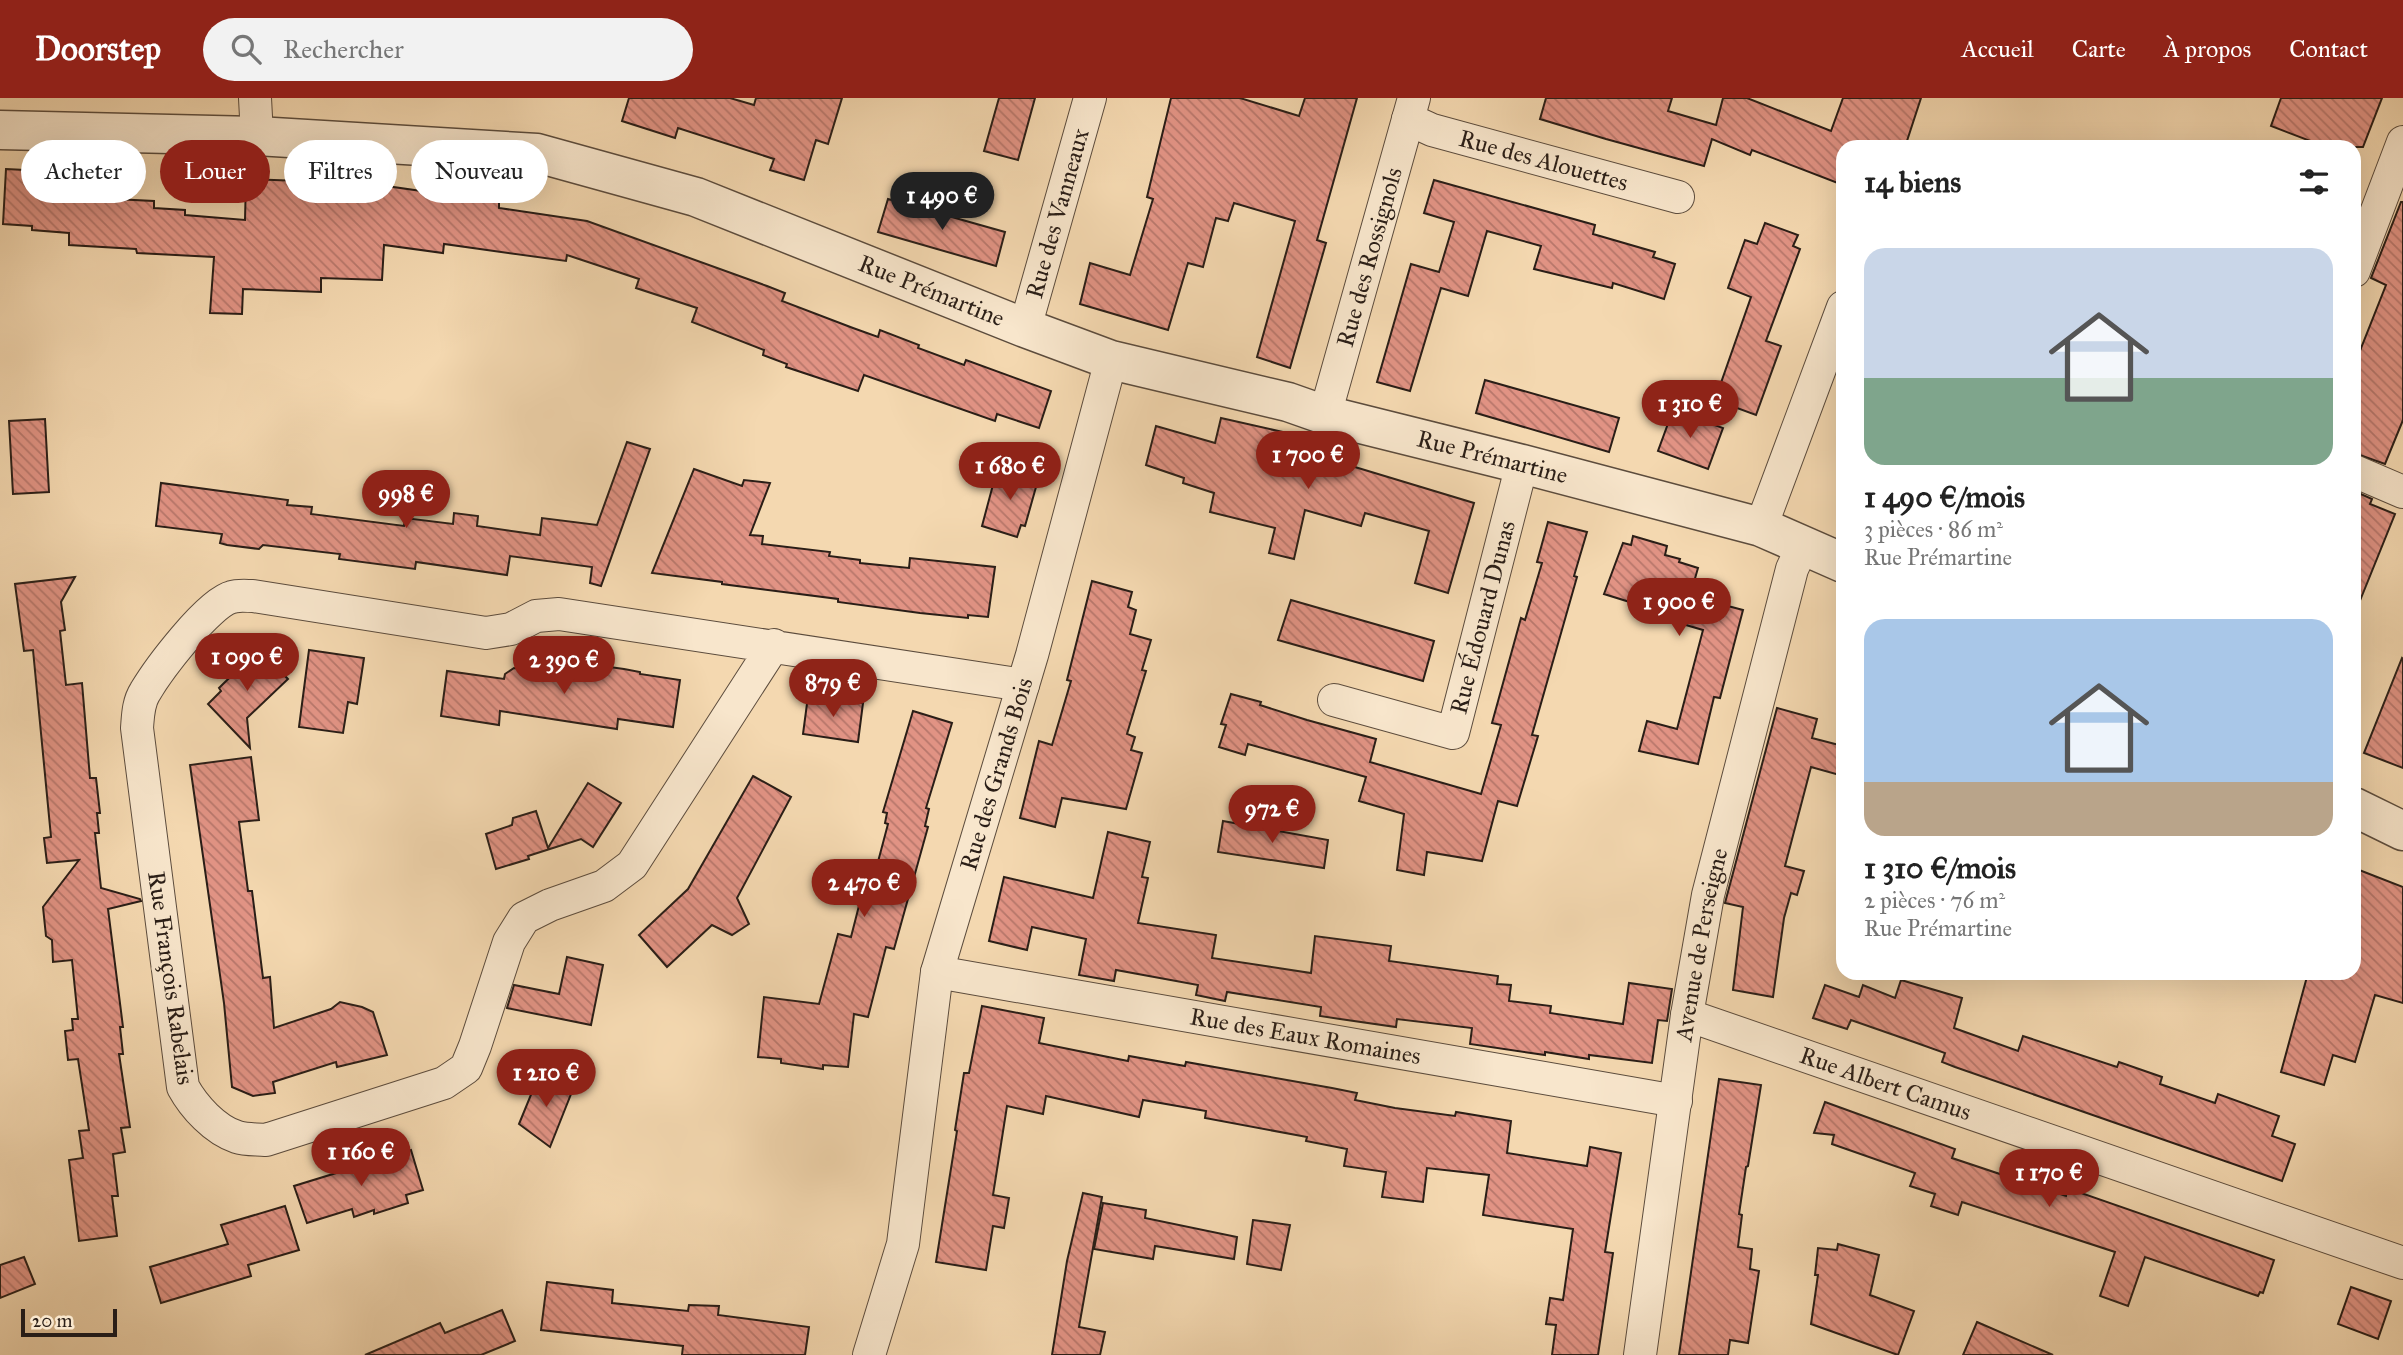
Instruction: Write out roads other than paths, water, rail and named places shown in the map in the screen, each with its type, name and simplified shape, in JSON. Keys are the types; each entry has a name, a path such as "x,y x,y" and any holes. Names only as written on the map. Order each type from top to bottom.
{"street":[{"path":"255,98 257,136"},
{"name":"Rue des Vanneaux","path":"1025,328 1090,98"},
{"name":"Rue des Alouettes","path":"1411,109 1432,130 1678,197"},
{"name":"Rue des Rossignols","path":"1325,415 1411,109"},
{"name":"Rue Prémartine","path":"0,130 257,136 537,153 696,197 1111,360 1288,402 1325,415 1761,527 1836,560"},
{"path":"2361,253 2403,142"},
{"path":"1761,527 1836,326"},
{"name":"Rue des Grands Bois","path":"869,1355 903,1244 937,972 1023,685 1111,360"},
{"name":"Rue Édouard Dunas","path":"1334,700 1453,733 1522,464"},
{"path":"2361,474 2403,492"},
{"name":"Avenue de Perseigne","path":"1640,1355 1687,1015 1708,895 1793,569 1803,545"},
{"name":"Rue François Rabelais","path":"774,645 632,865 604,886 550,905 524,918 509,942 466,1068 444,1083 266,1140 237,1137 210,1120 192,1104 183,1087 136,728 144,693 186,637 216,606 231,597 253,596 486,633 511,629 536,616 559,614 774,645 1023,685"},
{"path":"2361,810 2403,831"},
{"name":"Rue des Eaux Romaines","path":"937,972 1676,1101"},
{"name":"Rue Albert Camus","path":"1687,1015 2403,1263"}]}
